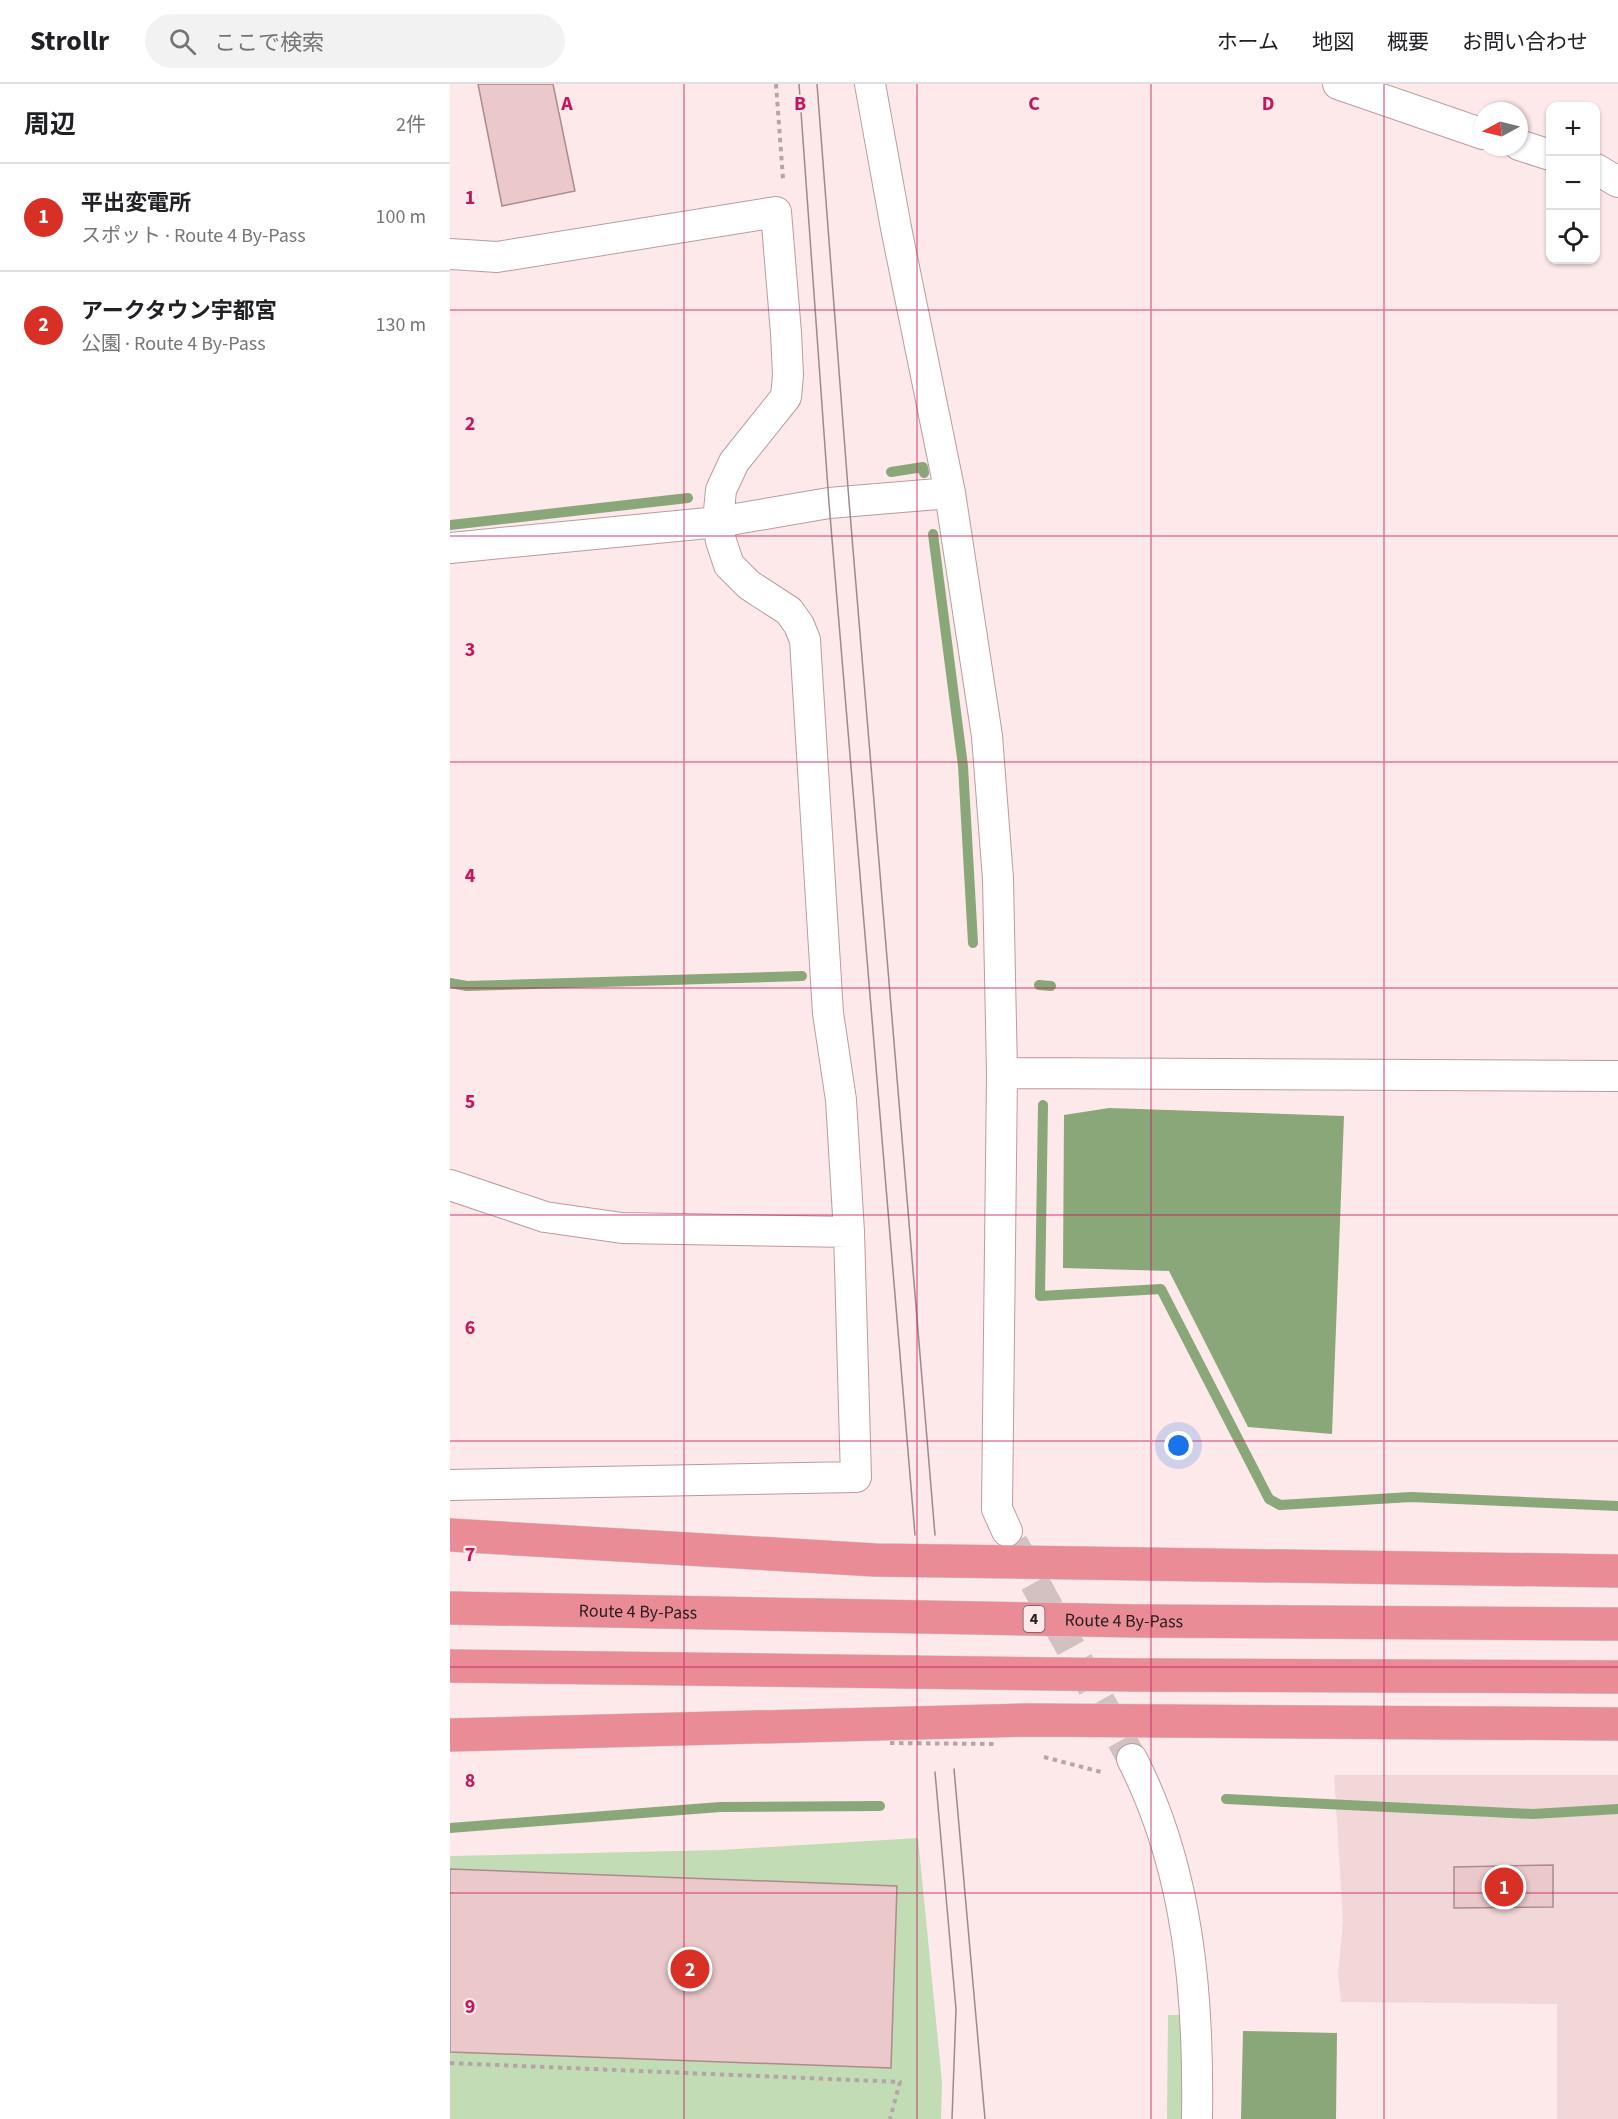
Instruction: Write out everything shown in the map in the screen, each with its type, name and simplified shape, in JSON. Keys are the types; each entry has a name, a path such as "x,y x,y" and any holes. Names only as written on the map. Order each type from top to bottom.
{"highway":[{"path":"450,1535 875,1560 1618,1570"},
{"name":"Route 4 By-Pass","path":"450,1608 1138,1621 1618,1624"},
{"path":"450,1666 1137,1675 1618,1677"},
{"path":"450,1735 1029,1720 1618,1724"}],"street":[{"path":"1338,84 1474,131"},
{"path":"872,85 898,239 950,493 987,736 998,879 1002,1072 996,1479 997,1509 1007,1532"},
{"path":"1528,148 1546,153"},
{"path":"1600,171 1618,182"},
{"path":"450,254 497,257 776,212 786,333 788,375 786,397 734,462 721,490 718,522 721,541 729,565 749,585 789,611 800,625 805,640 828,1013 842,1100 849,1232 856,1477 450,1485"},
{"path":"450,548 718,522 830,503 950,493"},
{"path":"1002,1072 1618,1076"},
{"path":"450,1185 545,1217 622,1228 849,1232"},
{"path":"1138,1771 1177,1882 1186,1929 1195,1989 1198,2051 1197,2119"}],"path":[{"path":"776,84 784,186 776,212"},
{"path":"890,1743 994,1744"},
{"path":"1040,1756 1138,1771"},
{"path":"450,2063 900,2082 890,2119"}],"shaded area":[{"path":"1109,1108 1344,1116 1332,1434 1248,1427 1169,1271 1063,1268 1064,1115"},
{"path":"1334,1775 1618,1775 1618,2119 1557,2119 1557,2004 1341,2002 1338,1974 1343,1921"},
{"path":"918,1838 942,2082 941,2119 450,2119 450,1856 720,1850"},
{"path":"1168,2015 1186,2015 1187,2119 1167,2119"},
{"path":"1243,2031 1337,2033 1336,2119 1241,2119"}],"building":[{"path":"478,84 553,84 575,191 502,206"},
{"path":"1553,1865 1553,1907 1454,1908 1454,1867"},
{"path":"450,1869 897,1886 891,2068 450,2052"}],"waterway":[{"path":"891,472 923,467 924,473"},
{"path":"450,525 688,498"},
{"path":"933,534 963,766 973,943"},
{"path":"450,983 467,986 802,976"},
{"path":"1039,985 1051,986"},
{"path":"1043,1105 1040,1296 1161,1289 1269,1499 1280,1505 1411,1497 1618,1506"},
{"path":"1226,1799 1533,1814 1618,1809"},
{"path":"450,1828 720,1807 880,1806"}],"tunnel":[{"path":"1013,1543 1132,1759"}],"tram line":[{"path":"799,84 829,503 915,1535"},
{"path":"817,84 849,501 935,1535"},
{"path":"954,1769 985,2119"},
{"path":"935,1772 956,2009 952,2119"}],"place":[{"name":"平出変電所","path":"1504,1887"},
{"name":"アークタウン宇都宮","path":"690,1969"}]}
